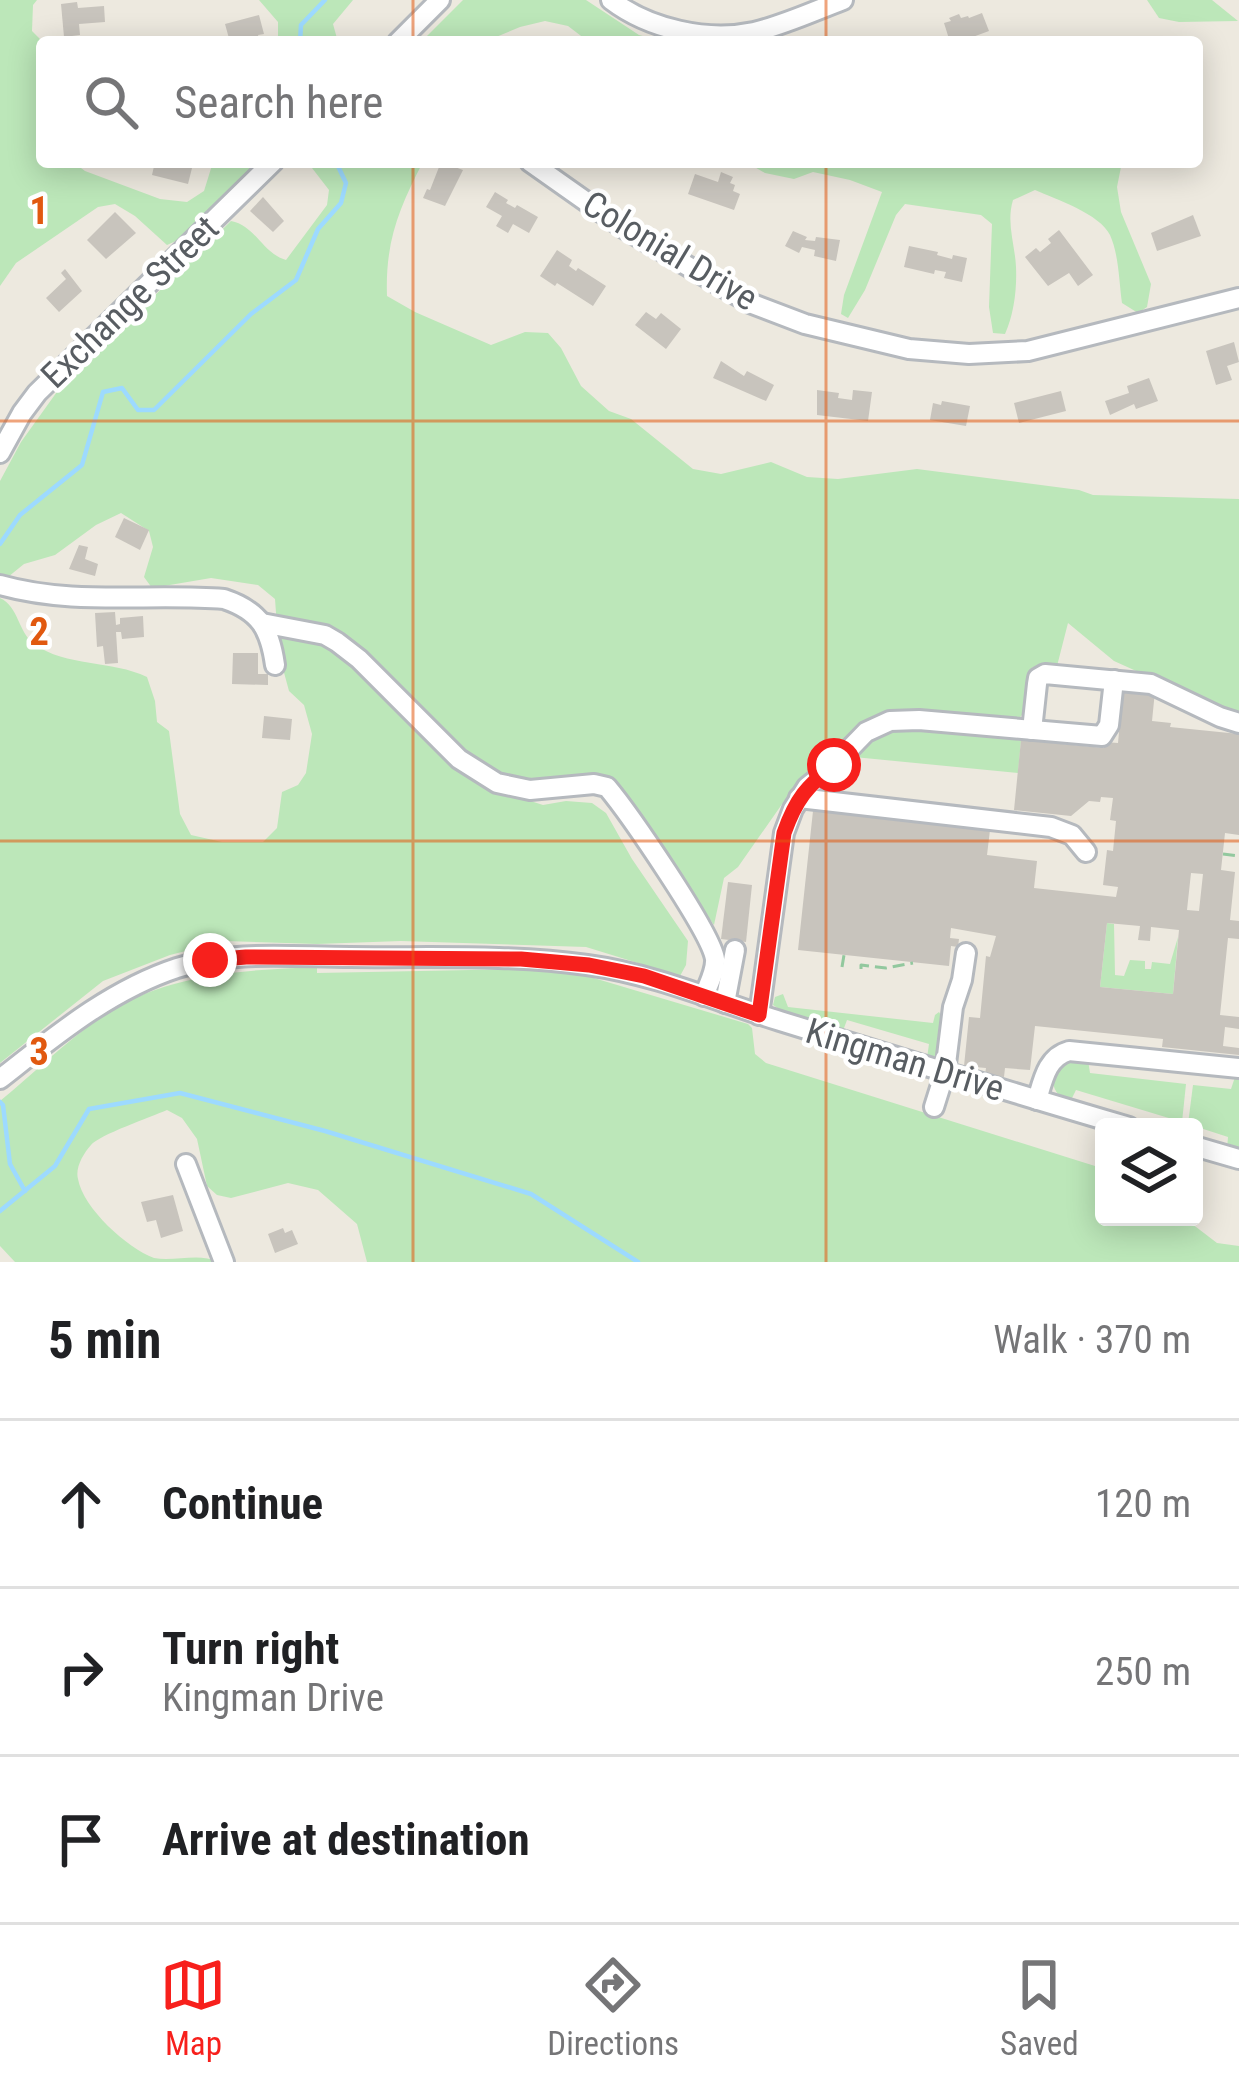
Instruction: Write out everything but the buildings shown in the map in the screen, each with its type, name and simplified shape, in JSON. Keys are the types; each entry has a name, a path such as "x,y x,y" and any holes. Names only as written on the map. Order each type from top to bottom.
{"street":[{"path":"404,36 440,0"},
{"path":"611,0 650,21 682,31 721,35 752,32 843,0"},
{"name":"Exchange Street","path":"0,453 37,393 267,168"},
{"name":"Colonial Drive","path":"539,168 625,229 750,303 805,324 909,349 969,354 1028,351 1239,298"},
{"path":"0,585 79,598 224,599 244,605 262,623 275,665"},
{"path":"262,623 325,635 337,642 459,759 497,783 530,790 607,787 679,892 713,954 715,968 704,996"},
{"path":"1032,730 1041,675 1159,686 1239,723"},
{"path":"759,1015 782,843 807,787 866,732 890,721 1105,735 1114,680"},
{"path":"799,798 1051,827 1072,835 1086,852"},
{"path":"725,1003 735,950"},
{"path":"934,1107 946,1072 953,1007 966,953"},
{"name":"Kingman Drive","path":"0,1078 109,999 182,966 246,957 521,959 644,976 1099,1118"},
{"path":"1037,1100 1049,1066 1060,1053 1070,1051 1239,1068"},
{"path":"1203,1148 1238,1158"},
{"path":"186,1164 224,1262"}],"path":[{"path":"1223,854 1239,856"},
{"path":"842,967 844,956"},
{"path":"904,974 906,963"},
{"path":"861,969 861,964 886,968 913,963"}],"green space":[{"path":"0,0 37,0 32,31 37,36 36,168 81,168 160,199 187,202 204,191 211,168 251,171 176,241 167,245 115,204 98,207 16,263 0,286"},
{"path":"259,0 353,0 333,24 336,36 278,36 278,22"},
{"path":"463,0 586,0 643,36 581,36 568,26 545,21 498,36 427,36"},
{"path":"1147,0 1212,0 1238,21 1159,18"},
{"path":"312,168 420,168 395,226 387,296 491,345 525,332 548,333 581,386 693,469 721,474 771,462 807,477 838,479 917,469 1093,495 1239,499 1239,713 1227,712 1114,661 1068,623 1057,666 1029,671 1024,712 1016,723 892,716 798,785 738,867 724,878 714,925 615,789 508,779 475,760 358,652 340,655 487,787 543,805 592,803 606,813 688,941 680,976 586,947 225,941 170,955 103,981 0,1063 0,598 11,607 29,639 47,651 147,677 157,722 169,731 180,814 191,835 222,842 263,842 277,828 282,792 298,785 306,773 312,734 304,705 289,691 279,654 275,599 258,585 211,578 152,588 144,577 153,547 149,531 121,513 55,555 0,577 0,481 59,389 231,221 286,260 327,205 329,190"},
{"path":"756,168 1121,168 1117,187 1121,212 1151,284 1147,307 1138,313 1122,303 1115,251 1105,227 1077,208 1035,190 1013,200 1011,209 1016,284 1005,334 993,333 989,307 992,224 981,215 905,204 848,318 841,314 844,295 882,192 813,172 794,179"},
{"path":"893,725 1009,735 1021,740 1018,773 854,757 854,748"},
{"path":"1107,923 1114,924 1115,975 1124,976 1130,960 1145,961 1145,969 1151,969 1152,962 1170,964 1178,937 1173,994 1100,987"},
{"path":"317,967 317,973 525,969 587,976 748,1024 755,1054 766,1063 1095,1166 1095,1226 1195,1226 1217,1243 1239,1246 1239,1262 367,1262 357,1224 318,1190 288,1183 231,1198 217,1195 207,1186 197,1139 182,1118 167,1110 96,1141 83,1157 78,1179 88,1202 108,1226 143,1253 154,1258 218,1262 15,1262 0,1246 0,1101 62,1047 125,1003 178,983 233,973"},
{"path":"783,994 788,1007 933,1023 939,1012 937,1056 927,1058 929,1044 847,1020 840,1030 785,1013 773,1005 775,997"},
{"path":"1069,1059 1088,1060 1090,1073 1186,1084 1182,1118 1076,1090 1071,1100 1064,1099 1053,1082"},
{"path":"1239,1077 1239,1149 1227,1148 1228,1137 1203,1129 1203,1118 1189,1118 1193,1085 1231,1089"}],"waterway":[{"path":"300,36 301,25 325,0"},
{"path":"0,544 20,515 82,465 103,392 122,388 138,410 154,410 251,314 296,280 318,229 341,203 346,183 339,168"},
{"path":"0,1211 55,1166 89,1109 180,1093 531,1194 638,1262"},
{"path":"0,1102 10,1164 25,1191"}],"route":[{"path":"210,960 465,958 589,965 644,976 759,1015 784,833 807,787 834,765"}]}
